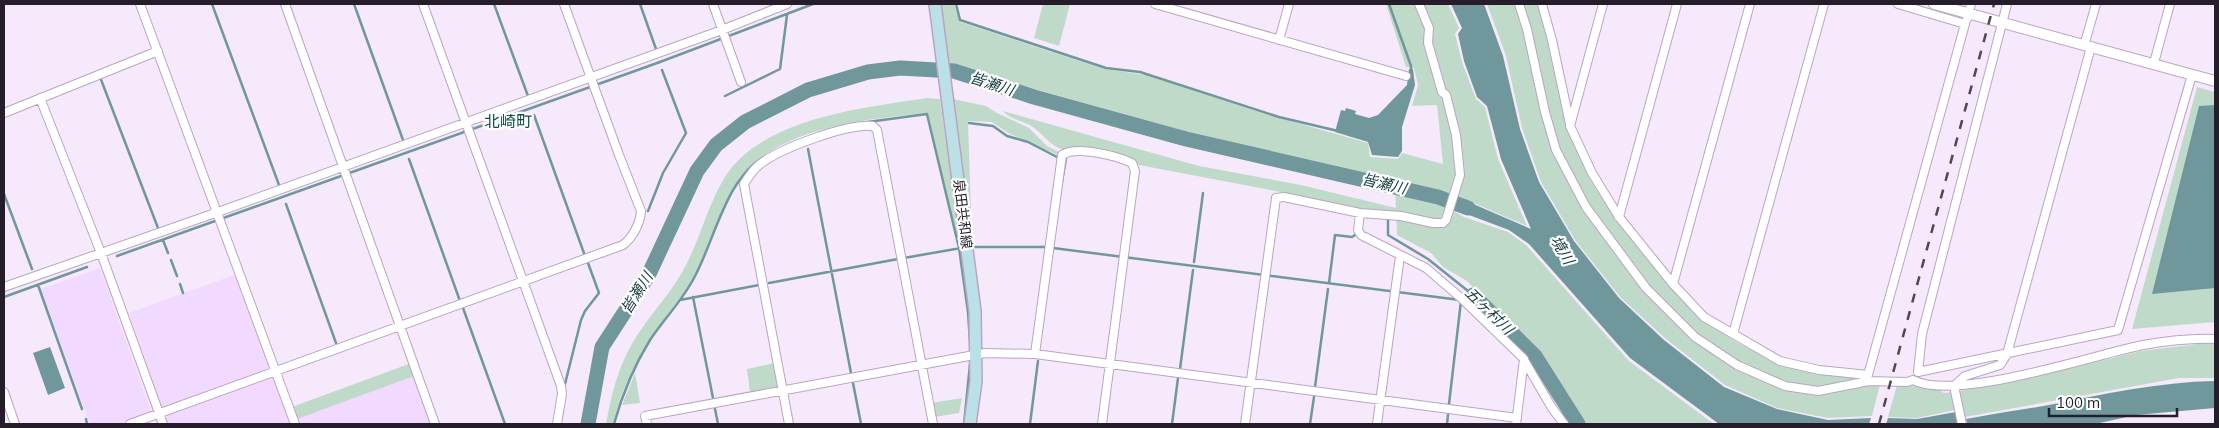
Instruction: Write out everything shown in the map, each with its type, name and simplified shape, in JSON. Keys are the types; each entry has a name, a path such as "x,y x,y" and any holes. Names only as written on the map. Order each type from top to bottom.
{"main road":[{"name":"泉田共和線","path":"935,4 975,311 976,381 970,424"}],"street":[{"path":"140,4 295,424"},
{"path":"285,4 436,424"},
{"path":"424,4 561,386 562,394 557,424"},
{"path":"130,424 400,325 524,282 623,245 629,240 640,219 641,211 564,4"},
{"path":"713,4 741,82"},
{"path":"4,288 101,253 220,217 344,168 723,32 787,4"},
{"path":"1155,4 1406,76"},
{"path":"1278,40 1289,4"},
{"path":"1245,424 1276,198 1284,197 1360,213 1401,216 1433,223 1443,223 1446,220 1456,183 1460,176 1456,135 1446,95 1442,92 1428,43 1429,28 1419,4"},
{"path":"1519,4 1528,29 1545,112 1556,150 1586,207 1646,288 1695,337 1737,365 1785,386 1818,391 1868,378"},
{"path":"1542,4 1552,40 1570,126 1592,173 1619,217 1673,284 1704,317 1780,361 1868,378 1913,380 1921,384 1954,386 2026,374 2144,345 2215,338"},
{"path":"1570,126 1603,4"},
{"path":"1619,217 1677,4"},
{"path":"1673,284 1750,4"},
{"path":"1733,334 1824,4"},
{"path":"1898,4 1965,24"},
{"path":"1934,4 1970,9 2000,23 2215,81"},
{"path":"1913,380 1918,372 1922,334 2000,23 2007,4"},
{"path":"1954,386 1965,376 2000,364 2008,354 2088,46 2096,4"},
{"path":"2154,64 2170,4"},
{"path":"1868,378 1970,9"},
{"path":"4,112 158,51"},
{"path":"1918,372 2118,330 2192,75"},
{"path":"40,98 101,253 163,424"},
{"path":"789,424 744,184 750,173 774,156 830,134 865,125 872,126 877,130 933,424"},
{"path":"1035,354 1060,160 1066,153 1100,153 1124,159 1135,167 1102,424"},
{"path":"1360,213 1358,230 1361,235 1426,268 1463,300 1524,359 1552,408 1564,424"},
{"path":"1377,424 1400,256"},
{"path":"647,424 645,416 977,354 1035,354 1380,400 1516,421 1524,359"},
{"path":"1954,386 1962,424"},
{"path":"4,392 16,424"}],"shaded area":[{"path":"937,4 954,4 960,22 1104,69 1146,75 1262,113 1368,143 1370,157 1398,159 1402,153 1443,164 1437,105 1412,106 1418,85 1414,68 1406,67 1386,4 1448,4 1459,28 1455,34 1462,62 1476,99 1485,107 1498,159 1527,226 1457,196 1462,182 1455,179 1449,193 1217,140 945,64"},
{"path":"1043,4 1070,4 1059,46 1034,38"},
{"path":"1487,4 1537,4 1567,125 1589,178 1617,221 1703,319 1736,342 1777,363 1818,374 1860,379 1880,385 1872,416 1828,418 1777,408 1725,385 1666,339 1620,297 1575,240 1541,182 1522,128 1506,56"},
{"path":"2197,87 2215,92 2215,322 2132,329"},
{"path":"927,98 940,99 961,245 959,245 928,113 852,123 801,137 778,147 757,161 739,178 693,280 649,340 628,379 613,424 606,424 610,403 623,361 639,333 681,274 693,251 717,191 739,159 761,142 786,129 844,112"},
{"path":"953,99 986,106 1029,128 1047,146 1059,152 1058,155 1008,133 992,122 968,121 972,244"},
{"path":"1003,111 1199,166 1301,185 1396,208 1395,192 1445,206 1464,217 1508,232 1527,246 1629,361 1714,424 1582,424 1538,354 1467,281 1443,267 1431,253 1397,235 1396,213 1361,211 1281,192 1139,165 1133,160 1115,155 1064,150 1054,146 1035,128"},
{"path":"100,268 151,411 149,414 121,424 90,424 41,289"},
{"path":"237,274 271,368 162,408 129,313"},
{"path":"2206,343 2215,344 2215,378 2179,378 1965,417 1959,391 2043,375 2141,351"},
{"path":"775,363 779,385 777,388 750,393 747,369"},
{"path":"409,364 431,424 299,424 292,407"},
{"path":"409,364 414,376 297,419 292,407"},
{"path":"635,373 640,403 622,405"},
{"path":"269,376 273,378 290,424 168,424 166,418 168,414"},
{"path":"1897,385 1935,388 1944,393 1952,392 1955,410 1917,418 1888,417"},
{"path":"962,398 959,413 934,417 931,403"}],"water":[{"name":"境川","path":"1451,4 1484,4 1503,56 1520,129 1539,182 1574,241 1619,298 1664,340 1724,387 1777,409 1828,420 1871,418 1869,424 1719,424 1630,358 1529,244 1509,230 1453,209 1457,197 1531,229 1501,159 1487,106 1477,97 1464,61 1458,34 1462,28"},
{"path":"1409,69 1413,69 1415,85 1402,127 1402,151 1398,157 1372,155 1368,142 1335,132 1341,110 1345,111 1346,108 1356,111 1355,114 1369,118 1378,115 1407,85"},
{"path":"2215,105 2215,288 2152,294 2199,106"},
{"path":"50,347 65,388 48,395 33,353"},
{"path":"2215,381 2215,408 2136,415 2095,424 1967,424 1966,419 2132,389"},
{"path":"1956,412 1958,424 1886,424 1888,418 1917,419"}],"waterway":[{"path":"212,4 279,185"},
{"path":"354,4 403,140"},
{"path":"494,4 528,96"},
{"path":"640,4 656,49"},
{"path":"117,256 660,62 813,4"},
{"path":"956,4 960,20 1106,68 1140,72 1279,117 1338,131"},
{"name":"五ヶ村川","path":"1389,4 1411,66 1411,71"},
{"path":"725,96 780,69 787,15"},
{"name":"皆瀬川","path":"588,424 602,347 648,276 697,171 716,145 745,122 808,90 868,72 900,68 954,71 1034,97 1186,139 1438,197 1468,208"},
{"path":"648,211 663,173 686,133 662,70"},
{"path":"100,77 158,228"},
{"path":"853,124 927,114 959,248 968,312 970,342"},
{"path":"534,115 585,256"},
{"path":"969,123 993,126 1007,136 1028,142 1057,157"},
{"path":"822,132 843,126"},
{"path":"808,149 851,373"},
{"path":"614,424 639,360 650,340 694,278 731,193 752,165 766,156"},
{"path":"1061,187 1066,158"},
{"path":"409,159 460,301"},
{"path":"1194,262 1203,193"},
{"path":"4,194 32,269"},
{"path":"286,204 336,343"},
{"name":"五ヶ村川","path":"1388,217 1388,235 1428,259 1473,295 1465,298"},
{"path":"1329,283 1335,235 1352,237 1355,235"},
{"path":"163,240 168,253"},
{"path":"972,247 1045,247"},
{"path":"904,258 961,248"},
{"path":"1053,248 1460,300"},
{"path":"769,283 898,259"},
{"path":"171,260 177,276"},
{"path":"565,384 581,320 585,311 599,293 588,263"},
{"path":"4,297 87,267"},
{"path":"1180,369 1193,270"},
{"path":"180,284 183,293"},
{"path":"38,285 82,409"},
{"path":"680,300 759,285"},
{"path":"1315,387 1328,289"},
{"name":"五ヶ村川","path":"1473,295 1535,356 1578,424"},
{"path":"693,297 713,398"},
{"path":"1449,404 1461,301"},
{"path":"463,308 505,424"},
{"path":"1030,424 1038,361"},
{"path":"964,424 970,364"},
{"path":"1172,424 1178,378"},
{"path":"853,383 861,424"},
{"path":"1310,424 1314,397"},
{"path":"715,409 718,424"},
{"path":"1447,424 1448,415"},
{"path":"86,419 87,424"}],"railway":[{"path":"1879,424 1994,4"}],"district":[{"name":"北崎町","path":"508,121"}]}
